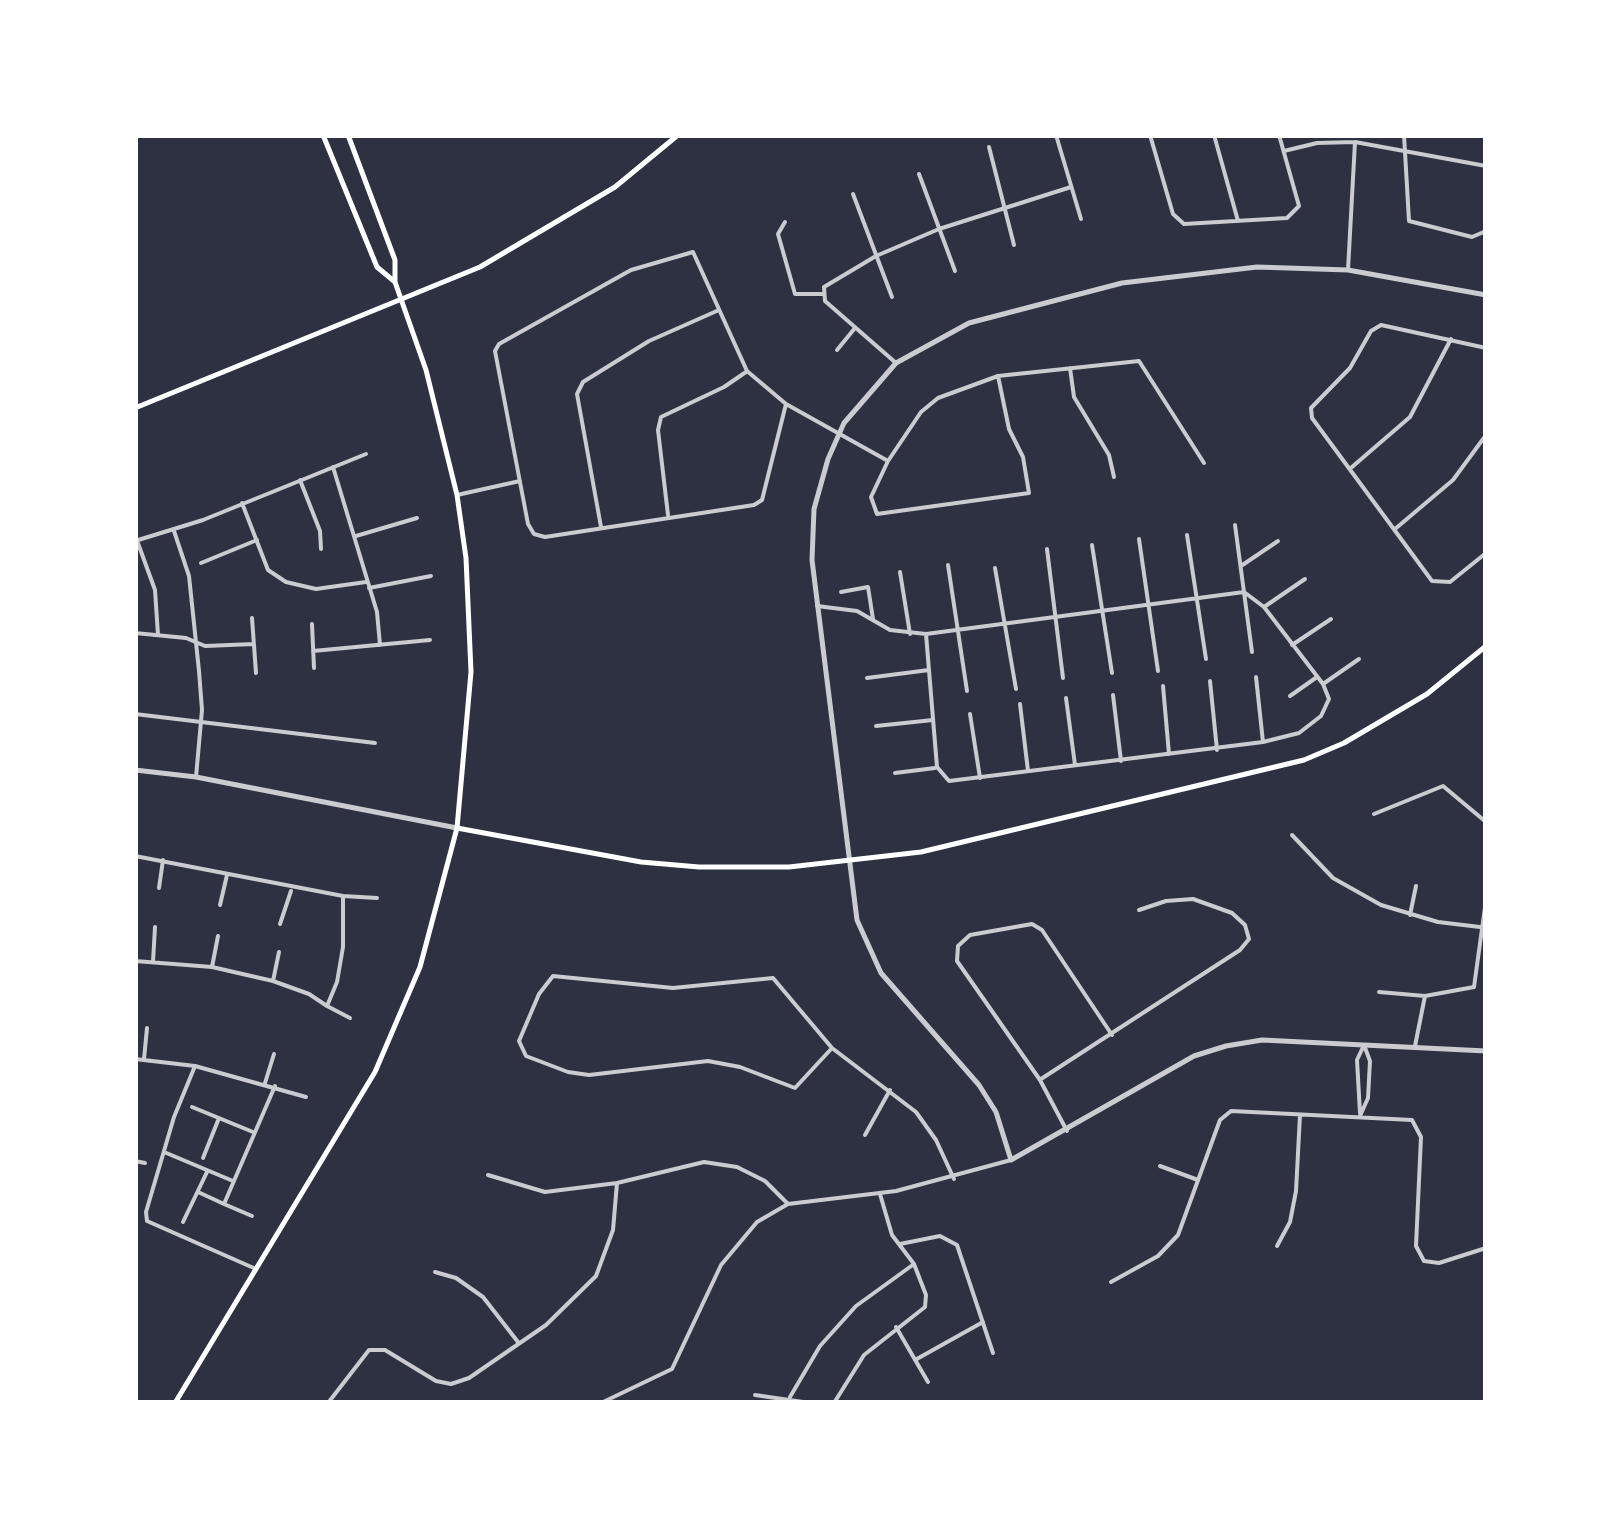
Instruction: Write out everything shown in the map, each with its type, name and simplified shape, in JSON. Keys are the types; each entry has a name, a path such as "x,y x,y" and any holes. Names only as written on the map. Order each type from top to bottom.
{"main road":[{"path":"323,135 376,268 396,282"},
{"path":"175,1403 344,1128 388,1044 439,909 457,828 471,672 466,558 457,495 426,370 396,282 395,260 348,135"},
{"path":"135,408 480,267 615,187 678,135"},
{"path":"457,828 640,862 740,868 847,862 921,852 1300,762 1344,742 1427,694 1486,646"}],"street":[{"path":"1056,135 1080,220"},
{"path":"1150,135 1174,214 1184,224 1287,218 1299,206 1279,135"},
{"path":"1214,135 1238,221"},
{"path":"1404,135 1409,221 1472,237 1486,231"},
{"path":"1284,150 1318,143 1355,142 1486,166"},
{"path":"1348,270 1355,142"},
{"path":"989,147 1014,245"},
{"path":"920,174 954,271"},
{"path":"822,294 835,278 939,229 1072,187"},
{"path":"854,194 892,298"},
{"path":"786,222 778,234 795,294 822,294 896,363"},
{"path":"786,404 762,500 754,505 668,515 546,537 534,534 528,524 495,351 500,344 631,270 693,252 747,371 786,404 888,461"},
{"path":"1012,1160 996,1112 979,1085 881,973 858,920 847,862 812,560 814,509 839,434 863,398 896,363 969,323 1122,282 1257,267 1348,270 1486,296"},
{"path":"601,527 577,394 582,382 648,340 719,310"},
{"path":"1486,348 1381,325 1372,331 1350,368 1311,408 1312,418 1352,467 1432,581 1442,585 1486,553"},
{"path":"837,350 856,328"},
{"path":"1352,467 1410,417 1452,338"},
{"path":"998,376 1009,429 1024,457 1031,488 1024,497 882,515 874,510 871,497 888,461 921,412 938,398 998,376 1140,362 1204,463"},
{"path":"1070,367 1074,397 1109,454 1114,477"},
{"path":"668,515 658,430 661,417 724,387 747,371"},
{"path":"1395,529 1452,480 1486,435"},
{"path":"158,635 155,590 136,539 174,531 366,454"},
{"path":"333,468 356,536 380,645"},
{"path":"300,480 320,531 321,549"},
{"path":"457,495 520,481"},
{"path":"242,504 268,570 299,588 368,585 431,576"},
{"path":"356,536 417,518"},
{"path":"1236,525 1252,652"},
{"path":"174,531 190,576 201,691 196,776"},
{"path":"1187,535 1206,658"},
{"path":"1140,539 1158,671"},
{"path":"201,563 256,540"},
{"path":"1241,566 1278,541"},
{"path":"1092,545 1112,673"},
{"path":"1046,549 1064,678"},
{"path":"948,565 968,691"},
{"path":"995,568 1016,689"},
{"path":"900,572 910,634"},
{"path":"1264,608 1305,579"},
{"path":"842,592 868,588 874,619"},
{"path":"817,606 857,611 890,630 926,634 1007,620 1244,592 1264,608 1323,684 1328,699 1320,716 1298,733 1264,742 949,781 937,767 926,634"},
{"path":"252,618 256,673"},
{"path":"1292,645 1331,619"},
{"path":"312,624 314,668"},
{"path":"135,633 195,642 254,644"},
{"path":"313,651 430,640"},
{"path":"1323,684 1359,658"},
{"path":"867,678 929,670"},
{"path":"1256,676 1264,742"},
{"path":"1290,696 1317,677"},
{"path":"1210,681 1217,750"},
{"path":"1163,686 1170,754"},
{"path":"1113,695 1121,761"},
{"path":"1066,698 1075,766"},
{"path":"1020,704 1028,771"},
{"path":"135,714 375,742"},
{"path":"970,714 980,778"},
{"path":"876,726 933,720"},
{"path":"896,772 937,767"},
{"path":"135,770 196,776 457,828"},
{"path":"1374,814 1444,786 1486,822"},
{"path":"1292,835 1333,878 1381,905 1410,915 1480,927"},
{"path":"135,856 292,889 377,898"},
{"path":"159,888 163,860"},
{"path":"220,905 227,874"},
{"path":"1410,915 1416,886"},
{"path":"280,924 292,889"},
{"path":"327,1006 337,982 343,947 343,896"},
{"path":"1040,1080 1240,950 1249,938 1245,925 1232,913 1193,899 1166,901 1139,910"},
{"path":"1379,992 1424,996 1474,987 1486,900"},
{"path":"1067,1131 1040,1080 957,961 958,946 970,935 1025,925 1042,930 1112,1035"},
{"path":"152,962 155,926"},
{"path":"212,967 218,936"},
{"path":"273,981 279,952"},
{"path":"135,961 212,967 273,981 310,994 350,1018"},
{"path":"832,1048 795,1088 740,1068 708,1062 589,1074 568,1072 536,1062 520,1047 522,1029 547,981 563,976 702,988 773,978 832,1048 890,1090 926,1125 954,1179"},
{"path":"1415,1047 1424,996"},
{"path":"144,1060 147,1028"},
{"path":"601,1403 672,1369 721,1265 757,1222 788,1204 880,1194 954,1179 1012,1160 1194,1056 1226,1046 1262,1040 1486,1052"},
{"path":"1360,1116 1357,1060 1364,1045"},
{"path":"1360,1116 1370,1061 1364,1045"},
{"path":"265,1084 274,1054"},
{"path":"135,1060 195,1066 306,1097"},
{"path":"195,1066 164,1152 146,1212 147,1221 256,1270"},
{"path":"224,1204 275,1086"},
{"path":"1356,1086 1368,1086"},
{"path":"865,1135 890,1090"},
{"path":"192,1107 255,1133"},
{"path":"1111,1282 1158,1256 1178,1235 1220,1120 1230,1111 1412,1120 1421,1137 1416,1246 1424,1261 1439,1263 1486,1248"},
{"path":"1277,1246 1290,1222 1296,1191 1300,1114"},
{"path":"202,1158 219,1118"},
{"path":"164,1152 234,1181"},
{"path":"135,1161 145,1164"},
{"path":"488,1175 545,1192 618,1182 704,1162 737,1166 766,1181 788,1204"},
{"path":"1160,1166 1200,1180"},
{"path":"184,1222 208,1170"},
{"path":"328,1403 369,1350 385,1350 436,1381 451,1384 469,1378 568,1308 596,1276 614,1230 618,1182"},
{"path":"198,1192 252,1216"},
{"path":"834,1403 864,1355 924,1308 926,1294 914,1264 892,1235 880,1194"},
{"path":"900,1244 940,1236 956,1245 993,1354"},
{"path":"790,1397 820,1346 856,1306 914,1264"},
{"path":"436,1272 456,1278 484,1297 518,1342"},
{"path":"915,1360 983,1322"},
{"path":"896,1327 928,1382"},
{"path":"755,1395 790,1397 810,1403"}]}
